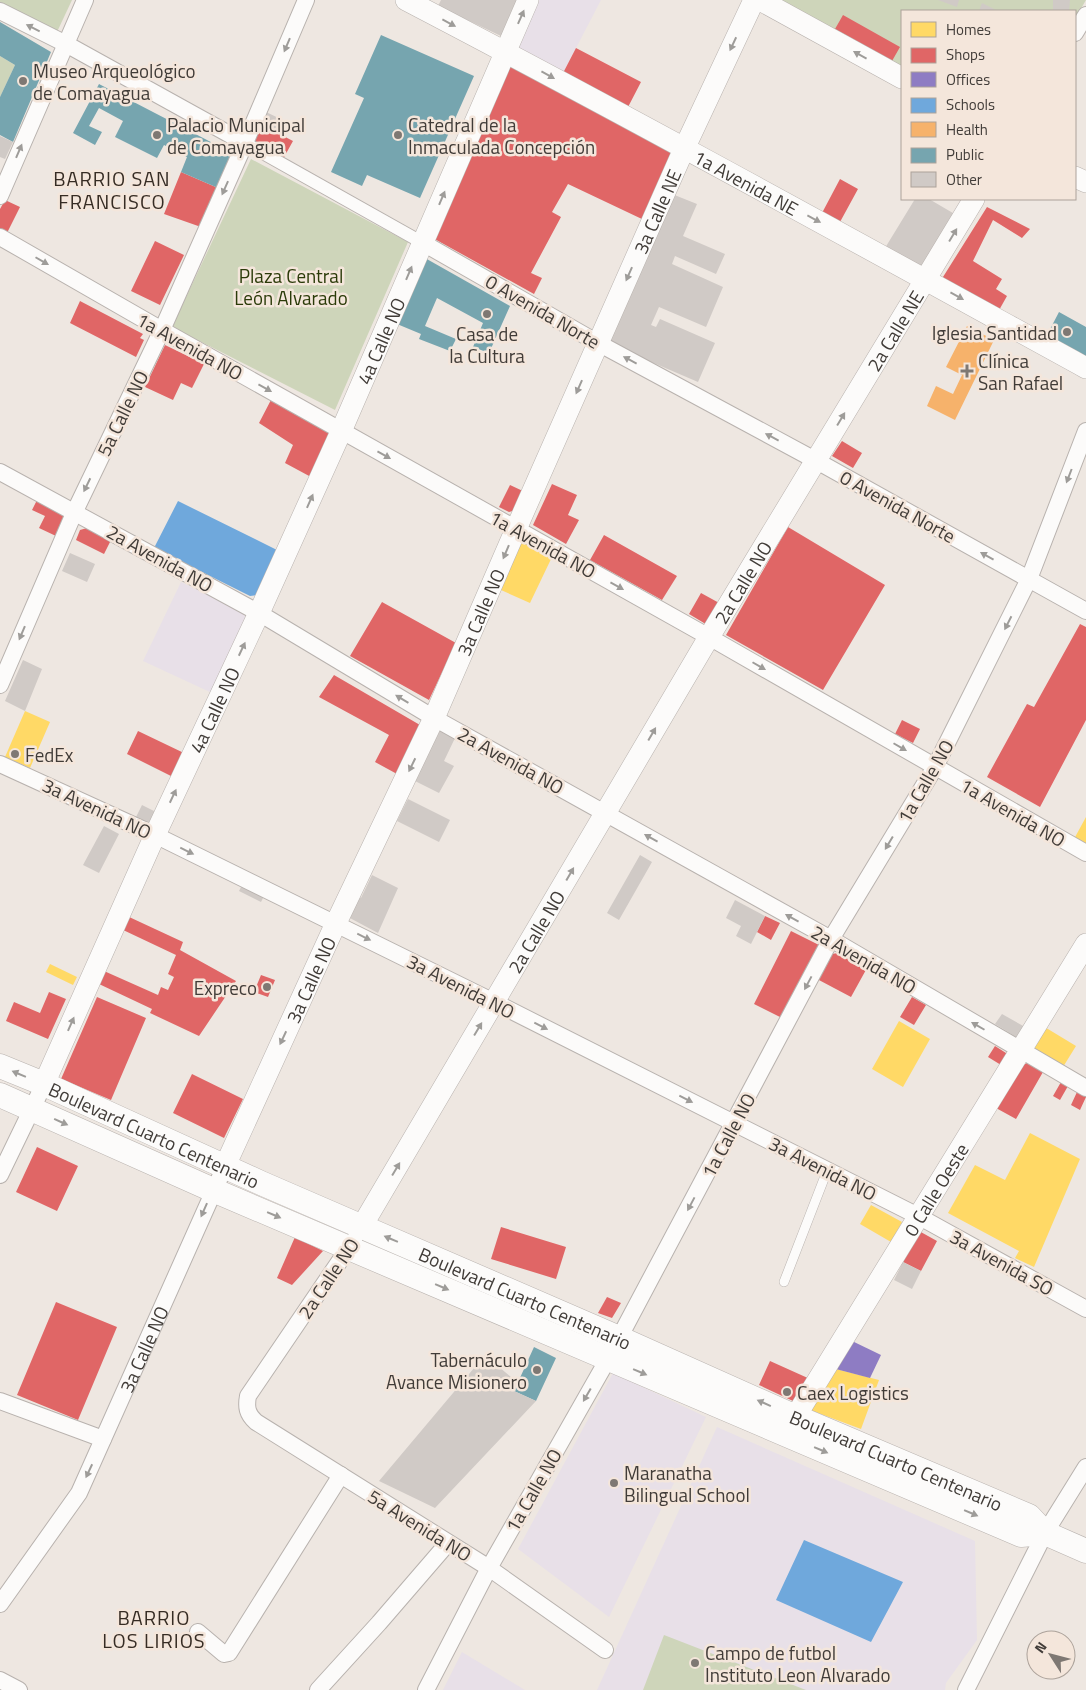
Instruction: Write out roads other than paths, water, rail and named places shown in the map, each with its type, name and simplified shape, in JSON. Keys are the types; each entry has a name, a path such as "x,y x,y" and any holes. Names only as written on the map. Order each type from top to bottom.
{"main road":[{"name":"Boulevard Cuarto Centenario","path":"0,1066 44,1084 261,1183 619,1338 790,1426 1021,1535 1045,1533 1086,1551"},
{"name":"Boulevard Cuarto Centenario","path":"0,1095 213,1190 608,1358 790,1426"}],"street":[{"path":"0,196 85,0"},
{"name":"5a Calle NO","path":"0,685 75,511 162,330 306,0"},
{"name":"1a Avenida NE","path":"406,0 926,279 1086,368"},
{"name":"4a Calle NO","path":"0,1175 44,1084 155,835 342,431 528,0"},
{"name":"3a Calle NE","path":"598,343 684,149 754,0"},
{"path":"760,0 901,77"},
{"name":"0 Avenida Norte","path":"0,11 66,44 598,343 815,460 1086,611"},
{"path":"1076,32 1086,15"},
{"name":"2a Calle NE","path":"815,460 973,200"},
{"name":"1a Avenida NO","path":"0,237 709,637 1086,854"},
{"name":"3a Calle NO","path":"0,1604 79,1493 213,1190 336,923 434,718 598,343"},
{"name":"1a Calle NO","path":"426,1690 489,1568 619,1338 831,940 935,767 1029,579 1086,430"},
{"name":"2a Calle NO","path":"248,1396 362,1226 815,460"},
{"name":"2a Avenida NO","path":"0,472 75,511 259,613 434,718 831,940 1086,1088"},
{"name":"3a Avenida NO","path":"0,764 155,835 336,923 918,1216"},
{"name":"0 Calle Oeste","path":"790,1426 1086,944"},
{"name":"3a Avenida SO","path":"918,1216 1086,1309"},
{"name":"5a Avenida NO","path":"248,1396 247,1411 256,1422 489,1568 605,1650"},
{"path":"0,1401 103,1439"},
{"path":"966,1690 1045,1533 1086,1467"},
{"path":"198,1632 224,1654 229,1653 341,1475"},
{"path":"318,1690 448,1543"},
{"path":"0,1680 19,1690"}],"lane":[{"path":"784,1282 827,1171"}],"place":[{"name":"Museo Arqueológico de Comayagua","path":"23,81"},
{"name":"Palacio Municipal de Comayagua","path":"157,135"},
{"name":"Catedral de la Inmaculada Concepción","path":"398,135"},
{"name":"Casa de la Cultura","path":"487,314"},
{"name":"Iglesia Santidad","path":"1067,332"},
{"name":"Clínica San Rafael","path":"967,371"},
{"name":"FedEx","path":"15,754"},
{"name":"Expreco","path":"267,987"},
{"name":"Tabernáculo Avance Misionero","path":"537,1370"},
{"name":"Caex Logistics","path":"787,1392"},
{"name":"Maranatha Bilingual School","path":"614,1483"},
{"name":"Campo de futbol Instituto Leon Alvarado","path":"695,1663"}],"district":[{"name":"BARRIO SAN FRANCISCO","path":"112,190"},
{"name":"BARRIO LOS LIRIOS","path":"154,1628"}],"park label":[{"name":"Plaza Central León Alvarado","path":"291,286"}]}
